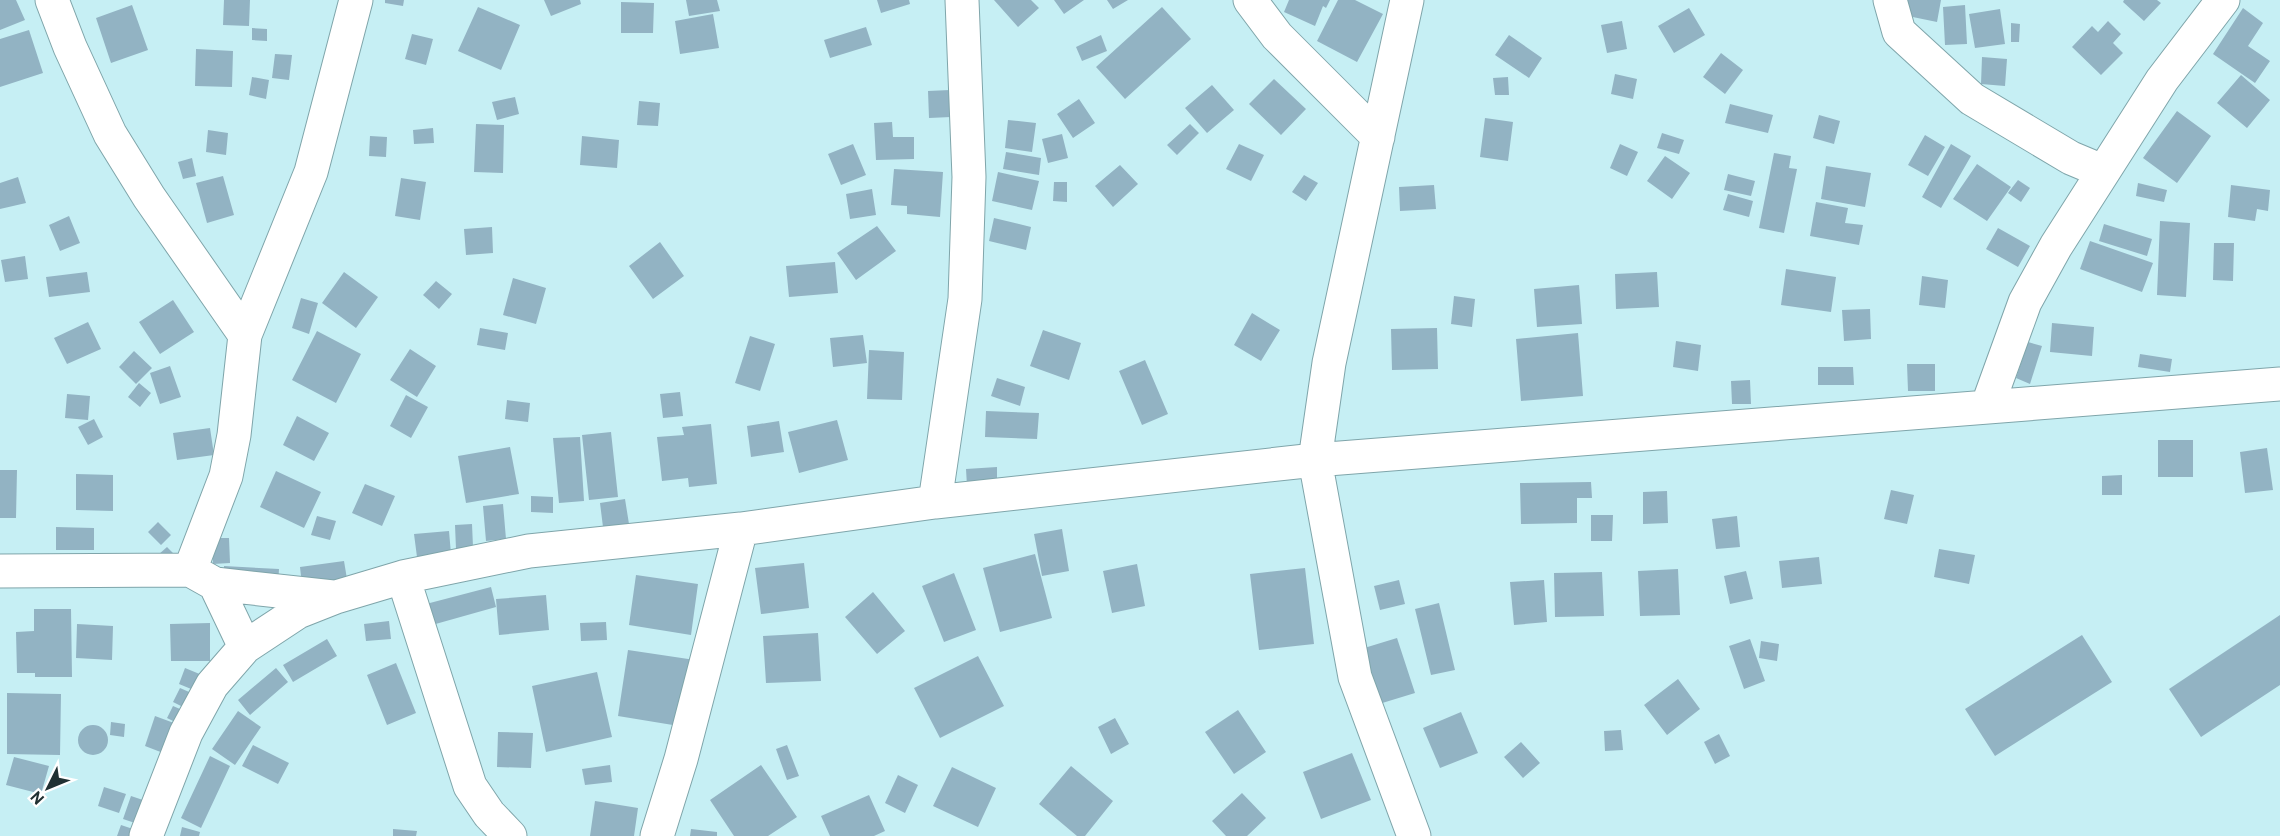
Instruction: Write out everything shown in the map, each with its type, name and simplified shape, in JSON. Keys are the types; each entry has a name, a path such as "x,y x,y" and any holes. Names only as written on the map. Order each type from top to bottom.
{"street":[{"path":"52,0 70,47 110,134 149,197 245,335"},
{"path":"245,647 203,577 234,435 245,335 311,172 356,0"},
{"path":"935,502 965,299 969,177 962,0"},
{"path":"1250,0 1277,36 1378,137"},
{"path":"1407,0 1329,363 1315,460 1355,677 1414,836"},
{"path":"1890,0 1899,32 1972,99 2071,159 2102,171"},
{"path":"1987,407 2025,302 2056,246 2162,80 2223,0"},
{"path":"146,836 186,733 212,685 245,647 298,612 336,597 403,577 529,551 741,529 935,502 1315,460 2280,384"},
{"path":"657,836 681,759 741,529"},
{"path":"0,571 203,577 336,597"},
{"path":"403,577 470,786 489,814 510,836"}],"building":[{"path":"0,0 16,0 25,20 0,30"},
{"path":"224,0 250,0 249,26 223,25"},
{"path":"385,0 404,0 403,6 385,3"},
{"path":"544,0 580,0 581,4 551,16"},
{"path":"686,0 717,0 720,11 689,16"},
{"path":"877,0 909,0 910,4 881,13"},
{"path":"994,0 1031,0 1039,8 1018,27"},
{"path":"1054,0 1084,0 1064,14"},
{"path":"1107,0 1128,0 1113,9"},
{"path":"1289,0 1330,0 1326,8 1323,6 1315,26 1284,12"},
{"path":"1338,0 1355,0 1383,14 1357,62 1317,41"},
{"path":"1906,0 1941,0 1937,22 1903,15"},
{"path":"2124,0 2157,0 2161,3 2144,21 2123,2"},
{"path":"621,2 654,3 653,33 621,33"},
{"path":"132,5 148,50 111,63 96,18"},
{"path":"1965,5 1967,44 1945,45 1943,7"},
{"path":"478,7 520,25 501,70 458,51"},
{"path":"1162,7 1191,39 1125,99 1096,67"},
{"path":"1689,8 1705,35 1674,53 1658,26"},
{"path":"2243,8 2263,23 2248,46 2270,61 2255,83 2213,54"},
{"path":"2000,9 2005,44 1975,48 1969,14"},
{"path":"713,14 719,48 680,54 675,21"},
{"path":"1622,21 1627,49 1607,53 1601,25"},
{"path":"2108,21 2121,34 2113,43 2123,53 2101,75 2072,47 2092,26 2098,32"},
{"path":"2011,23 2020,24 2019,42 2011,42"},
{"path":"866,27 872,45 830,58 824,40"},
{"path":"252,28 267,29 267,41 252,40"},
{"path":"29,30 43,73 0,87 0,39"},
{"path":"412,34 433,39 426,65 405,59"},
{"path":"1101,35 1107,51 1082,61 1076,47"},
{"path":"1509,35 1542,58 1529,78 1495,55"},
{"path":"196,49 233,51 232,87 195,86"},
{"path":"1721,53 1743,70 1725,94 1703,77"},
{"path":"275,54 292,55 289,80 272,78"},
{"path":"1982,57 2007,59 2005,86 1981,84"},
{"path":"1615,74 1637,79 1633,99 1611,94"},
{"path":"2241,75 2270,100 2247,128 2217,103"},
{"path":"252,77 269,80 266,99 249,95"},
{"path":"1508,77 1509,95 1495,95 1493,78"},
{"path":"1274,79 1306,109 1281,135 1249,104"},
{"path":"1212,85 1234,110 1207,133 1185,108"},
{"path":"950,90 951,117 929,118 928,91"},
{"path":"515,97 519,114 497,120 492,102"},
{"path":"1079,99 1095,123 1073,138 1057,114"},
{"path":"639,101 660,103 658,126 637,125"},
{"path":"1730,104 1773,115 1768,133 1725,123"},
{"path":"2177,111 2211,136 2177,183 2143,158"},
{"path":"1819,115 1840,121 1834,144 1813,138"},
{"path":"1485,118 1513,122 1508,161 1480,157"},
{"path":"1008,120 1036,123 1032,152 1005,148"},
{"path":"892,122 893,137 914,137 914,159 876,160 874,123"},
{"path":"476,124 504,125 503,173 474,172"},
{"path":"1190,124 1199,133 1177,155 1167,145"},
{"path":"433,128 434,143 414,144 413,130"},
{"path":"208,130 228,133 226,155 206,152"},
{"path":"1662,133 1684,140 1679,154 1657,148"},
{"path":"1062,134 1068,158 1048,163 1042,139"},
{"path":"1925,135 1945,147 1928,176 1908,165"},
{"path":"370,136 387,137 386,157 369,156"},
{"path":"582,136 619,140 617,168 580,165"},
{"path":"853,144 866,175 841,185 828,154"},
{"path":"1239,144 1264,155 1251,181 1226,169"},
{"path":"1620,144 1638,152 1627,176 1610,168"},
{"path":"1951,144 1971,156 1941,208 1922,197"},
{"path":"1006,152 1041,158 1039,175 1003,169"},
{"path":"1774,153 1791,156 1789,168 1797,169 1784,233 1759,228"},
{"path":"1665,156 1690,173 1672,199 1647,181"},
{"path":"192,158 196,176 183,179 178,162"},
{"path":"1977,164 2011,187 1987,221 1953,199"},
{"path":"1120,165 1138,184 1113,207 1095,186"},
{"path":"1826,166 1871,173 1865,207 1821,199"},
{"path":"894,169 943,172 940,217 907,214 907,206 891,205"},
{"path":"998,172 1039,181 1032,210 992,201"},
{"path":"1728,174 1755,181 1751,196 1724,190"},
{"path":"1304,175 1318,183 1306,201 1292,192"},
{"path":"223,176 234,215 207,223 196,183"},
{"path":"18,177 26,203 0,209 0,183"},
{"path":"401,178 426,182 420,220 395,216"},
{"path":"2018,180 2030,188 2021,202 2008,193"},
{"path":"1054,182 1067,182 1067,202 1053,201"},
{"path":"2138,183 2167,190 2164,202 2136,196"},
{"path":"1434,185 1436,209 1400,211 1399,187"},
{"path":"2231,185 2270,190 2268,211 2257,209 2255,221 2228,217"},
{"path":"872,189 876,215 850,219 846,194"},
{"path":"1728,194 1753,201 1749,217 1723,210"},
{"path":"1816,202 1848,208 1845,223 1863,225 1859,245 1810,236"},
{"path":"69,216 80,243 60,251 49,225"},
{"path":"994,218 1031,227 1026,250 989,241"},
{"path":"2160,221 2190,223 2186,297 2157,295"},
{"path":"2104,224 2152,239 2147,256 2099,241"},
{"path":"877,226 896,251 856,280 837,253"},
{"path":"492,227 493,253 466,255 464,229"},
{"path":"1998,228 2030,246 2018,267 1986,249"},
{"path":"2090,241 2153,263 2142,292 2080,269"},
{"path":"660,242 684,276 653,299 629,266"},
{"path":"2214,243 2234,243 2233,281 2213,280"},
{"path":"25,256 28,279 5,282 1,260"},
{"path":"835,262 838,293 789,297 786,266"},
{"path":"1786,269 1836,277 1831,312 1781,305"},
{"path":"87,272 90,292 49,297 46,277"},
{"path":"344,272 378,297 356,328 322,303"},
{"path":"1657,272 1659,307 1616,309 1615,274"},
{"path":"1922,276 1948,280 1945,308 1919,305"},
{"path":"513,278 546,288 536,324 503,315"},
{"path":"436,281 452,294 439,309 423,295"},
{"path":"1579,285 1582,324 1537,327 1534,289"},
{"path":"1454,296 1475,299 1472,327 1451,324"},
{"path":"301,298 318,303 309,334 292,328"},
{"path":"173,300 194,332 160,354 139,322"},
{"path":"1870,309 1871,339 1844,341 1842,310"},
{"path":"1252,313 1280,330 1261,361 1234,345"},
{"path":"88,322 101,349 67,364 54,338"},
{"path":"2052,323 2094,327 2092,356 2050,352"},
{"path":"480,328 508,333 505,350 477,345"},
{"path":"1437,328 1438,369 1392,370 1391,329"},
{"path":"1043,330 1081,343 1069,380 1030,366"},
{"path":"317,331 361,354 336,403 292,380"},
{"path":"1578,333 1583,396 1521,401 1516,339"},
{"path":"863,335 867,363 833,367 830,338"},
{"path":"750,336 775,344 760,391 735,383"},
{"path":"1676,341 1701,345 1698,371 1673,367"},
{"path":"2028,342 2042,346 2030,384 2016,378"},
{"path":"410,349 436,366 417,397 390,380"},
{"path":"869,350 904,352 902,400 867,399"},
{"path":"134,351 152,368 136,384 119,367"},
{"path":"2140,354 2172,359 2170,372 2138,367"},
{"path":"1145,360 1168,414 1142,425 1119,371"},
{"path":"1907,364 1935,364 1935,391 1908,391"},
{"path":"170,366 181,397 160,404 150,373"},
{"path":"1818,367 1853,367 1854,385 1818,385"},
{"path":"997,378 1025,387 1020,406 991,396"},
{"path":"1750,380 1751,404 1732,404 1731,381"},
{"path":"139,383 151,393 140,407 128,397"},
{"path":"680,392 683,416 663,418 660,394"},
{"path":"67,394 90,396 88,420 65,418"},
{"path":"406,395 428,407 411,438 390,426"},
{"path":"507,400 530,403 528,422 505,419"},
{"path":"986,411 1039,413 1037,439 985,437"},
{"path":"297,416 329,433 314,461 283,445"},
{"path":"94,419 103,437 88,445 78,427"},
{"path":"837,420 848,460 799,473 788,432"},
{"path":"779,421 784,452 751,457 747,426"},
{"path":"711,424 717,484 689,487 688,478 662,481 657,437 684,435 682,427"},
{"path":"210,428 214,455 177,460 173,433"},
{"path":"611,432 618,497 589,500 582,435"},
{"path":"580,437 584,501 559,503 553,438"},
{"path":"2158,440 2193,440 2193,477 2158,477"},
{"path":"510,447 519,494 466,503 458,456"},
{"path":"2267,448 2273,490 2245,493 2240,452"},
{"path":"997,467 997,485 967,486 966,469"},
{"path":"0,470 17,470 16,518 0,518"},
{"path":"276,471 321,492 304,528 260,507"},
{"path":"76,474 113,475 113,511 76,510"},
{"path":"2122,475 2122,495 2102,495 2102,476"},
{"path":"1591,482 1592,498 1577,498 1577,523 1521,524 1520,483"},
{"path":"365,484 395,496 382,526 352,513"},
{"path":"1891,490 1914,495 1907,524 1884,519"},
{"path":"1667,491 1668,523 1643,524 1643,492"},
{"path":"531,496 553,497 553,513 531,512"},
{"path":"625,499 629,524 603,527 600,503"},
{"path":"503,504 506,539 486,541 483,506"},
{"path":"1591,515 1613,515 1612,541 1591,541"},
{"path":"317,516 336,521 330,540 311,535"},
{"path":"1737,516 1740,547 1716,549 1712,519"},
{"path":"158,522 171,535 161,545 148,532"},
{"path":"472,524 473,547 456,549 455,525"},
{"path":"56,527 94,528 94,550 56,550"},
{"path":"1062,529 1069,571 1042,576 1034,534"},
{"path":"449,531 451,554 417,557 414,534"},
{"path":"212,538 229,538 230,563 213,564"},
{"path":"167,547 174,554 158,555"},
{"path":"1939,549 1975,555 1969,584 1934,577"},
{"path":"1035,554 1052,618 1000,632 983,568"},
{"path":"1819,557 1822,584 1782,588 1779,561"},
{"path":"344,561 347,579 302,585 300,567"},
{"path":"804,563 809,608 761,614 755,568"},
{"path":"1137,564 1145,606 1112,613 1103,571"},
{"path":"224,566 279,569 278,585 224,581"},
{"path":"1305,568 1314,644 1259,650 1250,574"},
{"path":"1678,569 1680,615 1640,616 1638,571"},
{"path":"1746,571 1753,599 1730,604 1724,576"},
{"path":"1602,572 1604,616 1555,617 1554,573"},
{"path":"954,573 976,630 944,642 922,586"},
{"path":"636,575 698,584 691,635 629,625"},
{"path":"1399,580 1405,604 1380,610 1374,586"},
{"path":"1544,580 1547,622 1514,625 1510,582"},
{"path":"491,587 496,607 432,625 426,604"},
{"path":"873,592 905,631 877,654 845,617"},
{"path":"546,595 549,630 499,635 496,599"},
{"path":"1439,603 1455,670 1431,675 1415,609"},
{"path":"34,609 71,609 72,677 35,677 35,673 17,673 16,632 34,631"},
{"path":"2280,615 2280,685 2201,737 2169,689"},
{"path":"389,621 391,639 366,641 364,624"},
{"path":"606,622 607,640 581,641 580,623"},
{"path":"210,623 210,661 171,661 170,624"},
{"path":"77,624 113,626 112,660 76,658"},
{"path":"818,633 821,681 766,683 763,636"},
{"path":"2082,635 2112,682 1995,756 1965,709"},
{"path":"1397,638 1415,693 1379,704 1361,649"},
{"path":"327,639 337,656 293,682 283,665"},
{"path":"1750,639 1765,681 1744,689 1729,646"},
{"path":"1761,641 1779,644 1777,661 1759,658"},
{"path":"628,650 695,660 685,727 618,716"},
{"path":"978,656 1004,706 940,738 914,688"},
{"path":"396,663 416,713 387,725 367,675"},
{"path":"185,668 202,675 196,691 179,684"},
{"path":"276,668 288,682 250,715 238,700"},
{"path":"597,672 612,737 546,752 532,686"},
{"path":"1678,679 1700,709 1667,735 1644,705"},
{"path":"180,688 196,695 189,710 173,702"},
{"path":"7,693 61,694 60,755 7,754"},
{"path":"173,706 187,712 181,725 167,718"},
{"path":"1238,710 1266,752 1234,774 1205,732"},
{"path":"238,711 261,727 235,765 212,749"},
{"path":"1461,712 1478,753 1440,768 1423,728"},
{"path":"155,716 182,726 171,756 145,746"},
{"path":"1115,718 1129,744 1111,754 1098,727"},
{"path":"111,722 125,724 124,737 110,735"},
{"path":"93,725 104,729 108,740 104,751 93,755 82,751 78,740 82,729"},
{"path":"1621,730 1623,750 1605,751 1604,731"},
{"path":"498,732 533,733 531,768 497,767"},
{"path":"1719,734 1730,756 1715,764 1704,742"},
{"path":"1521,742 1540,763 1523,778 1504,757"},
{"path":"253,745 289,763 278,784 242,766"},
{"path":"787,745 799,776 787,780 776,749"},
{"path":"1352,753 1371,800 1321,819 1303,772"},
{"path":"210,756 230,766 201,828 181,818"},
{"path":"14,757 49,766 41,794 6,785"},
{"path":"610,765 612,782 585,785 582,769"},
{"path":"761,765 797,817 768,836 734,836 710,800"},
{"path":"1071,766 1113,801 1085,836 1077,836 1039,804"},
{"path":"952,767 996,788 978,827 933,806"},
{"path":"898,775 918,785 905,813 885,803"},
{"path":"104,787 126,794 119,813 98,806"},
{"path":"1242,793 1266,818 1247,836 1226,836 1212,821"},
{"path":"869,795 885,831 874,836 830,836 821,816"},
{"path":"131,796 149,802 141,825 123,819"},
{"path":"595,801 638,808 634,836 590,836"},
{"path":"121,825 136,830 135,836 117,836"},
{"path":"182,827 200,832 199,836 180,836"},
{"path":"393,829 417,831 416,836 393,836"},
{"path":"691,829 717,832 717,836 690,836"}]}
